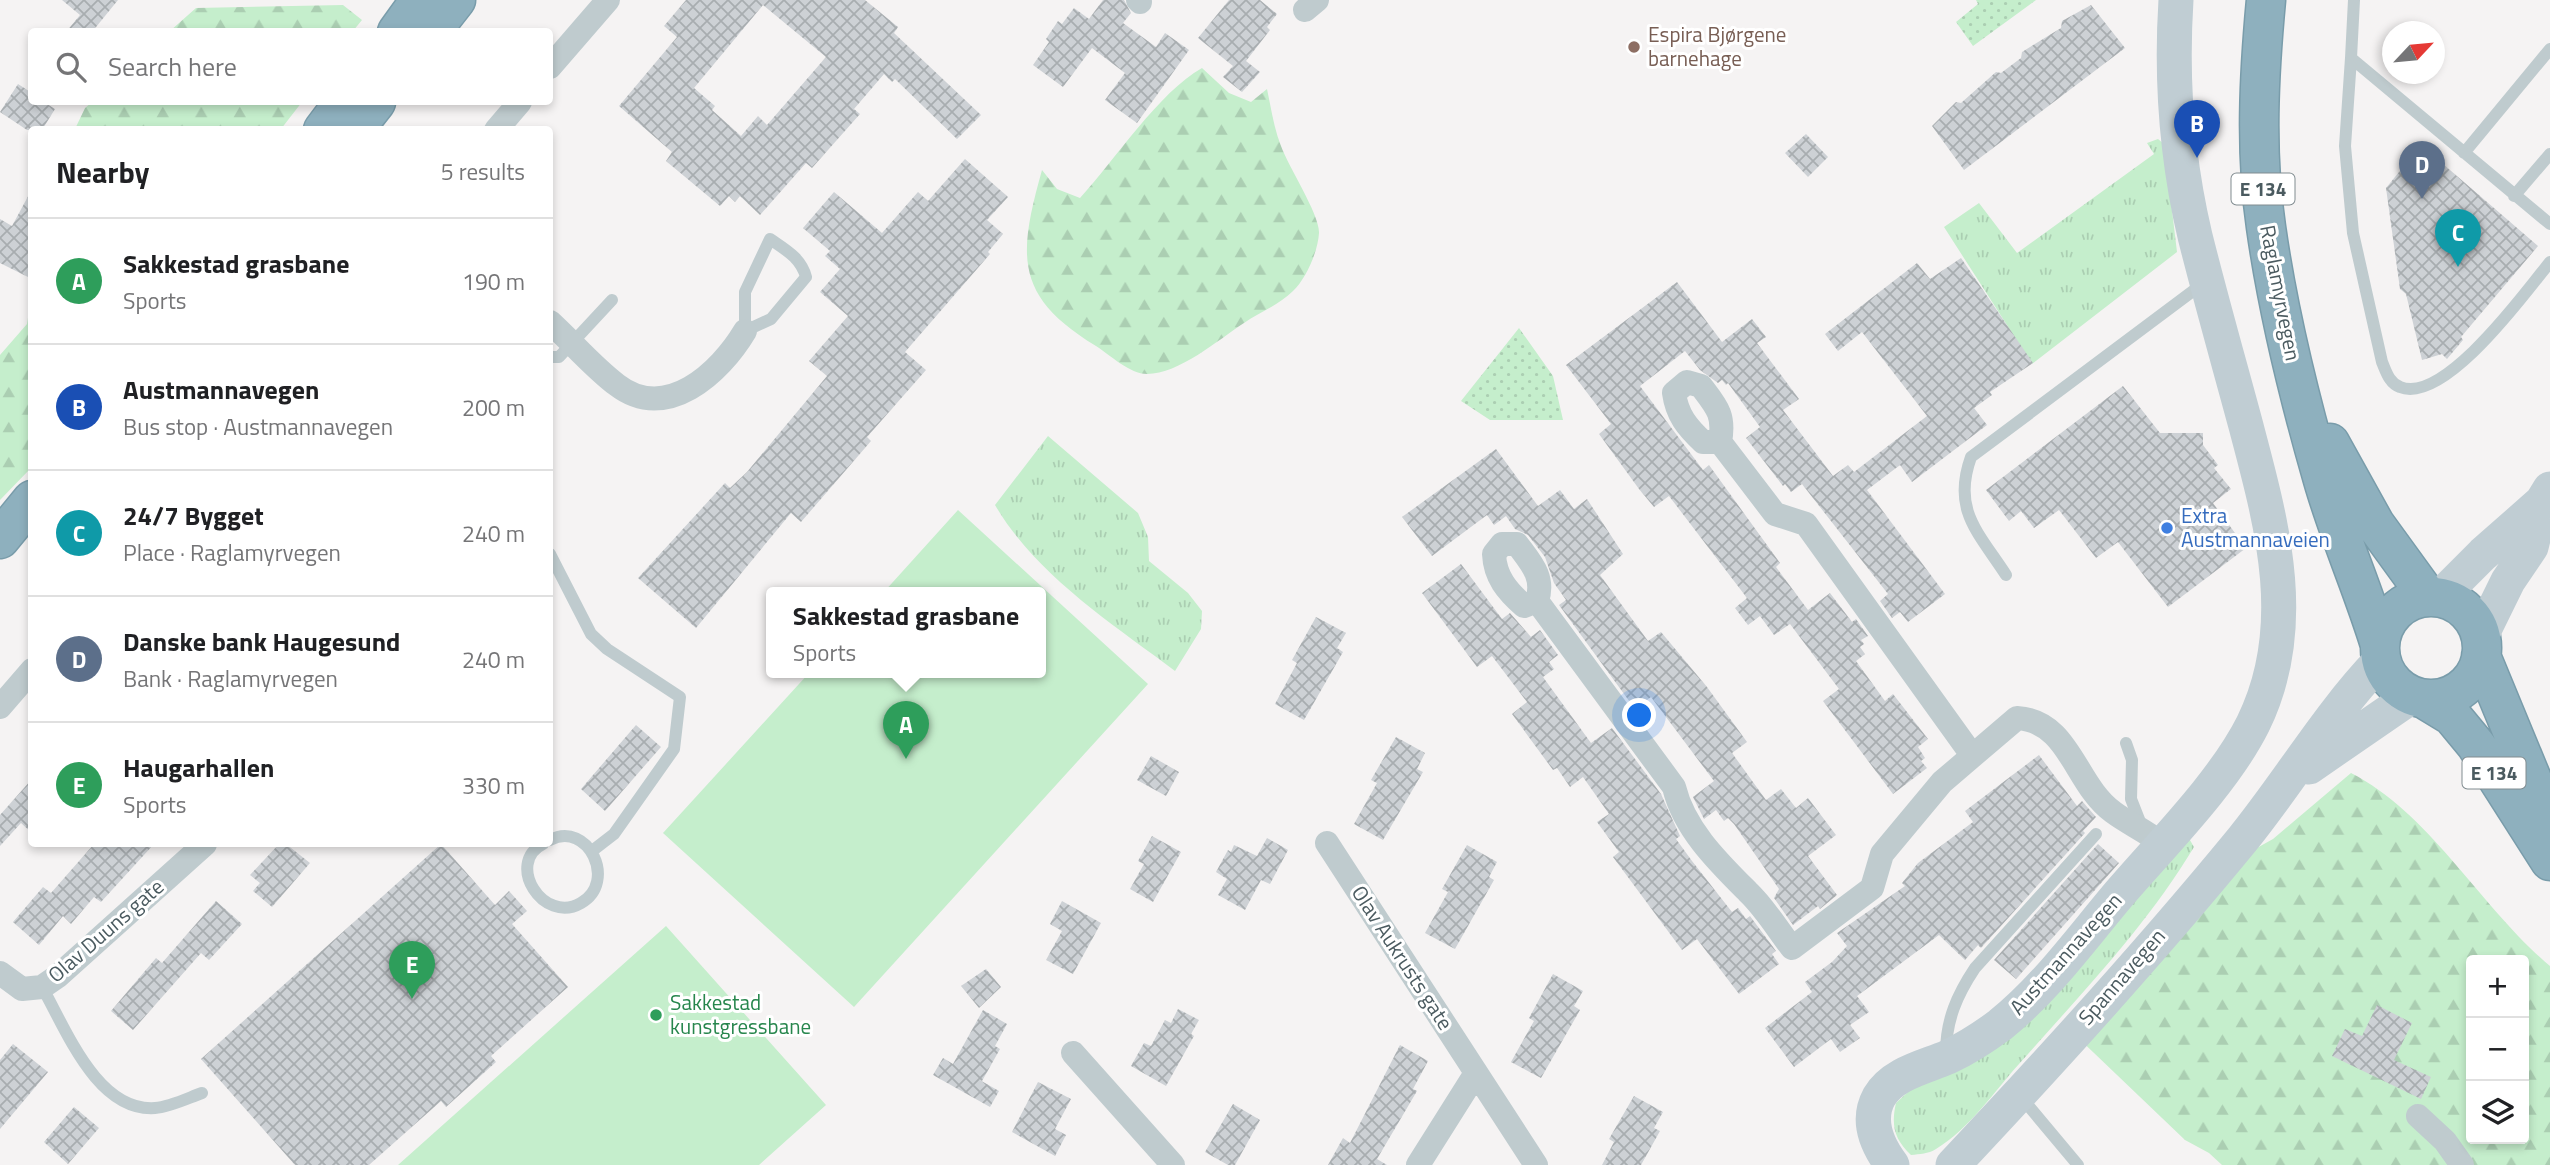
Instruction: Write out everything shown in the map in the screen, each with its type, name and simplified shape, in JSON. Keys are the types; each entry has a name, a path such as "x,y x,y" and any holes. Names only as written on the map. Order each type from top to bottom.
{"highway":[{"path":"400,28 420,0"},
{"path":"434,28 456,0"},
{"name":"Raglamyrvegen","path":"2266,0 2260,62 2260,127 2265,225 2277,297 2323,482 2380,653"},
{"path":"326,126 342,105"},
{"path":"357,126 374,105"},
{"name":"Raglamyrvegen","path":"2296,375 2343,470 2369,513 2434,597"},
{"path":"0,539 28,505"},
{"path":"0,570 28,536"},
{"path":"2380,653 2382,631 2395,612 2413,600 2434,597"},
{"name":"E 134","path":"2434,597 2466,611 2550,823"},
{"path":"2418,697 2454,694 2477,671 2481,646"},
{"name":"E 134","path":"2380,653 2388,675 2398,688 2452,716 2476,745 2550,861"}],"street":[{"path":"553,64 608,0"},
{"name":"Austmannavegen","path":"1892,1165 1876,1139 1872,1123 1880,1094 1903,1075 1946,1058 1981,1039 2017,1010 2152,836 2229,761 2253,723 2268,686 2277,647 2280,580 2272,529 2187,193 2178,125 2176,0"},
{"path":"499,126 517,105"},
{"path":"553,325 617,386 635,396 655,399 691,388 727,356 745,331"},
{"path":"1720,442 1775,514 1806,524 1972,755"},
{"path":"2434,597 2546,496"},
{"path":"2481,646 2508,581 2531,547 2546,496"},
{"path":"1537,601 1674,787 1680,810 1734,881 1748,891 1792,948 1872,888 1882,854 1941,782 2017,718 2034,719 2051,729 2112,812 2152,836"},
{"name":"Spannavegen","path":"1953,1165 2019,1094 2287,785 2380,653"},
{"path":"0,707 28,675"},
{"name":"Spannavegen","path":"2287,785 2332,749 2418,697"},
{"name":"Olav Aukrusts gate","path":"1327,843 1536,1165"},
{"name":"Olav Duuns gate","path":"0,973 22,989 42,987 58,976 202,847"},
{"path":"1073,1053 1173,1165"},
{"path":"1418,1165 1476,1073"},
{"path":"2418,1116 2445,1141 2462,1165"}],"lane":[{"path":"2354,0 2345,146 2353,233 2382,362 2390,380 2401,388 2425,388 2450,374 2550,262"},
{"path":"2464,153 2550,49"},
{"path":"2351,58 2550,224"},
{"path":"2514,196 2550,154"},
{"path":"770,239 793,254 804,267 806,277 771,319 745,331 745,292 770,239"},
{"path":"2006,575 1967,516 1962,481 1971,457 2207,280"},
{"path":"553,357 559,357 612,300"},
{"path":"553,560 591,634 607,649 680,697 674,749 614,834 592,851"},
{"path":"2126,743 2132,760 2131,799 2152,836"},
{"path":"1946,1058 1946,1032 1961,988 1975,968 2096,834"},
{"path":"541,847 528,864 529,884 541,901 560,908 580,904 595,890 599,870 592,851 576,838 553,838"},
{"path":"42,987 96,1080 121,1103 155,1108 202,1093"},
{"path":"2019,1094 2078,1165"}],"green space":[{"path":"1976,0 2036,0 1973,46 1956,22 1978,4"},
{"path":"343,5 362,20 355,28 173,28 196,8"},
{"path":"1202,68 1229,93 1251,102 1267,89 1285,155 1318,225 1318,240 1302,279 1282,300 1185,362 1159,373 1141,373 1120,363 1069,328 1050,310 1037,291 1029,272 1027,250 1034,200 1042,170 1057,189 1080,198 1154,110 1186,79"},
{"path":"88,105 300,105 283,126 76,126"},
{"path":"2158,139 2164,144 2177,252 2032,364 1944,227 1979,203 2017,253 2154,154 2147,143"},
{"path":"28,318 28,471 0,500 0,355 27,324"},
{"path":"1519,328 1553,376 1563,420 1490,420 1461,401"},
{"path":"1048,436 1138,513 1148,537 1149,561 1188,593 1202,611 1201,629 1175,671 1053,576 1031,554 995,505"},
{"path":"958,510 1042,587 888,587"},
{"path":"1046,591 1148,684 854,1007 663,833 804,678 1046,678"},
{"path":"2351,773 2380,791 2431,837 2501,917 2550,966 2550,1165 2222,1165 2209,1153 2185,1140 2071,1031 2192,884 2273,839"},
{"path":"2187,835 2194,847 2155,905 2111,960 1970,1121 1936,1149 1911,1155 1895,1131 1896,1103"},
{"name":"Sakkestad kunstgressbane","path":"666,926 826,1105 759,1165 398,1165"}],"building":[{"path":"62,0 118,0 95,28 69,28 80,15"},
{"path":"686,0 865,0 898,27 894,33 981,115 957,139 895,79 892,82 884,74 854,109 860,114 812,168 806,163 760,215 740,196 735,202 729,196 720,206 666,161 672,152 619,106 677,37 664,26","holes":["763,5 826,57 767,125 758,116 741,136 712,110 715,106 694,88"]},
{"path":"1103,0 1124,0 1131,13 1123,23 1156,47 1165,33 1189,50 1137,123 1105,100 1125,73 1092,48 1063,87 1033,65 1049,42 1046,39 1058,21 1062,24 1074,8 1089,19"},
{"path":"1229,0 1260,0 1277,14 1267,27 1270,30 1246,61 1260,72 1242,92 1223,77 1233,66 1198,38"},
{"path":"2091,5 2125,48 1964,170 1932,126 1956,102 1961,103 1996,72 2001,73 2021,58 2022,52 2061,28 2062,21"},
{"path":"18,84 28,90 28,105 49,105 55,109 44,126 28,126 28,130 0,112"},
{"path":"1806,134 1828,157 1808,177 1785,153"},
{"path":"2421,145 2538,246 2461,337 2463,340 2447,359 2442,354 2422,360 2406,294 2400,289 2386,188"},
{"path":"965,159 1008,197 987,220 1003,234 988,252 990,254 905,352 926,370 867,437 871,441 801,522 791,513 696,628 638,578 725,483 730,488 747,472 827,376 809,361 848,316 820,292 840,269 825,256 830,251 803,228 834,192 882,233 918,192 928,201"},
{"path":"28,196 28,277 0,263 0,219 12,226"},
{"path":"1961,258 2033,363 1990,392 1992,395 1974,408 1987,425 1912,482 1900,465 1867,490 1945,594 1908,622 1900,612 1892,618 1880,601 1888,594 1802,484 1791,492 1785,484 1783,486 1746,438 1760,427 1728,383 1726,385 1722,380 1718,383 1700,370 1685,351 1640,386 1703,470 1709,465 1780,563 1776,567 1808,610 1830,593 1852,622 1856,619 1868,636 1861,640 1864,644 1860,647 1865,654 1856,661 1885,701 1893,694 1928,739 1918,747 1925,758 1921,761 1927,768 1893,794 1823,701 1839,689 1790,624 1774,635 1760,616 1748,625 1735,608 1747,598 1669,496 1654,507 1639,489 1599,434 1611,424 1566,365 1677,282 1722,342 1752,319 1766,337 1757,343 1799,399 1783,410 1833,476 1848,465 1854,472 1927,416 1862,332 1838,351 1825,334 1917,263 1930,279"},
{"path":"2123,386 2160,433 2203,433 2203,445 2218,465 2214,468 2231,489 2213,503 2246,548 2168,607 2118,542 2096,558 2059,510 2034,528 2021,511 2009,521 1986,490"},
{"path":"1496,449 1538,506 1560,490 1574,509 1587,499 1623,554 1600,575 1648,641 1661,632 1707,687 1747,742 1732,753 1766,800 1781,789 1796,808 1808,798 1836,835 1808,856 1837,895 1820,909 1818,906 1793,925 1774,898 1779,889 1734,824 1728,818 1724,821 1716,810 1704,819 1693,797 1714,781 1651,697 1635,709 1559,605 1566,600 1554,583 1545,557 1528,535 1515,529 1506,516 1494,525 1487,515 1432,556 1402,517"},
{"path":"1461,564 1502,619 1510,613 1531,637 1540,630 1558,655 1549,662 1554,669 1543,677 1591,743 1612,728 1661,794 1680,836 1676,839 1692,861 1732,912 1738,908 1746,919 1750,916 1776,951 1772,954 1779,964 1739,994 1697,939 1682,950 1613,857 1619,852 1597,822 1609,814 1583,777 1570,787 1557,768 1553,770 1512,714 1527,702 1492,656 1477,667 1422,593"},
{"path":"1316,617 1346,633 1337,648 1343,652 1304,720 1275,704 1297,663 1292,660"},
{"path":"636,725 661,747 605,811 581,789"},
{"path":"1396,737 1425,753 1417,769 1423,772 1383,840 1354,824 1377,783 1371,780"},
{"path":"2039,755 2077,806 2082,801 2096,817 2083,831 2085,833 1981,948 1978,945 1965,960 1939,935 1857,996 1869,1012 1850,1025 1860,1038 1840,1052 1831,1039 1794,1067 1765,1028 1812,992 1805,982 1832,962 1847,946 1837,933 1905,886 1902,883 1918,863 1973,822 1965,811"},
{"path":"1151,756 1179,772 1166,796 1137,780"},
{"path":"28,784 28,829 21,823 0,846 0,815"},
{"path":"1152,836 1181,852 1153,902 1130,889 1144,864 1138,861"},
{"path":"1267,838 1288,850 1270,884 1261,880 1245,910 1218,895 1227,879 1216,872 1228,850 1231,852 1234,845 1257,856"},
{"path":"2098,844 2119,863 2016,979 1994,960"},
{"path":"1467,845 1497,862 1489,877 1494,880 1455,949 1425,933 1448,892 1442,889"},
{"path":"91,847 151,847 101,902 94,897 71,924 63,916 39,945 13,922 43,887 51,893"},
{"path":"276,847 290,847 310,863 272,907 253,891 260,883 250,875"},
{"path":"438,847 444,847 495,905 509,891 527,911 512,924 568,987 491,1056 496,1062 446,1107 441,1101 369,1165 295,1165 201,1059"},
{"path":"216,901 242,924 209,960 201,953 133,1030 111,1011 156,958 162,963"},
{"path":"1062,901 1101,923 1073,974 1046,960 1062,931 1050,924"},
{"path":"986,969 1001,987 979,1008 961,986"},
{"path":"1553,974 1583,991 1574,1006 1580,1010 1541,1078 1511,1062 1534,1021 1529,1018"},
{"path":"2377,1005 2412,1023 2394,1060 2431,1077 2421,1099 2332,1056 2345,1029 2362,1036"},
{"path":"1178,1009 1199,1020 1191,1034 1194,1036 1166,1086 1131,1066 1144,1043 1151,1046 1165,1020 1171,1023"},
{"path":"983,1010 1007,1024 995,1046 1000,1049 982,1081 978,1079 999,1091 990,1107 933,1075 943,1058 953,1064"},
{"path":"13,1044 48,1072 0,1129 0,1060"},
{"path":"1400,1045 1428,1061 1413,1089 1417,1091 1377,1159 1387,1165 1328,1165 1343,1138 1350,1143"},
{"path":"1038,1082 1071,1099 1055,1129 1066,1135 1055,1156 1012,1132"},
{"path":"1634,1096 1663,1112 1654,1128 1660,1131 1641,1165 1602,1165 1614,1142 1609,1139"},
{"path":"1233,1104 1260,1120 1235,1165 1228,1165 1205,1152"},
{"path":"74,1107 99,1128 68,1164 44,1142"}],"place":[{"name":"Espira Bjørgene barnehage","path":"1634,47"},
{"name":"Austmannavegen","path":"2197,158"},
{"name":"Danske bank Haugesund","path":"2422,199"},
{"name":"24/7 Bygget","path":"2458,267"},
{"name":"Extra Austmannaveien","path":"2167,528"},
{"name":"Sakkestad grasbane","path":"906,759"},
{"name":"Haugarhallen","path":"412,999"},
{"name":"Sakkestad kunstgressbane","path":"656,1015"}]}
